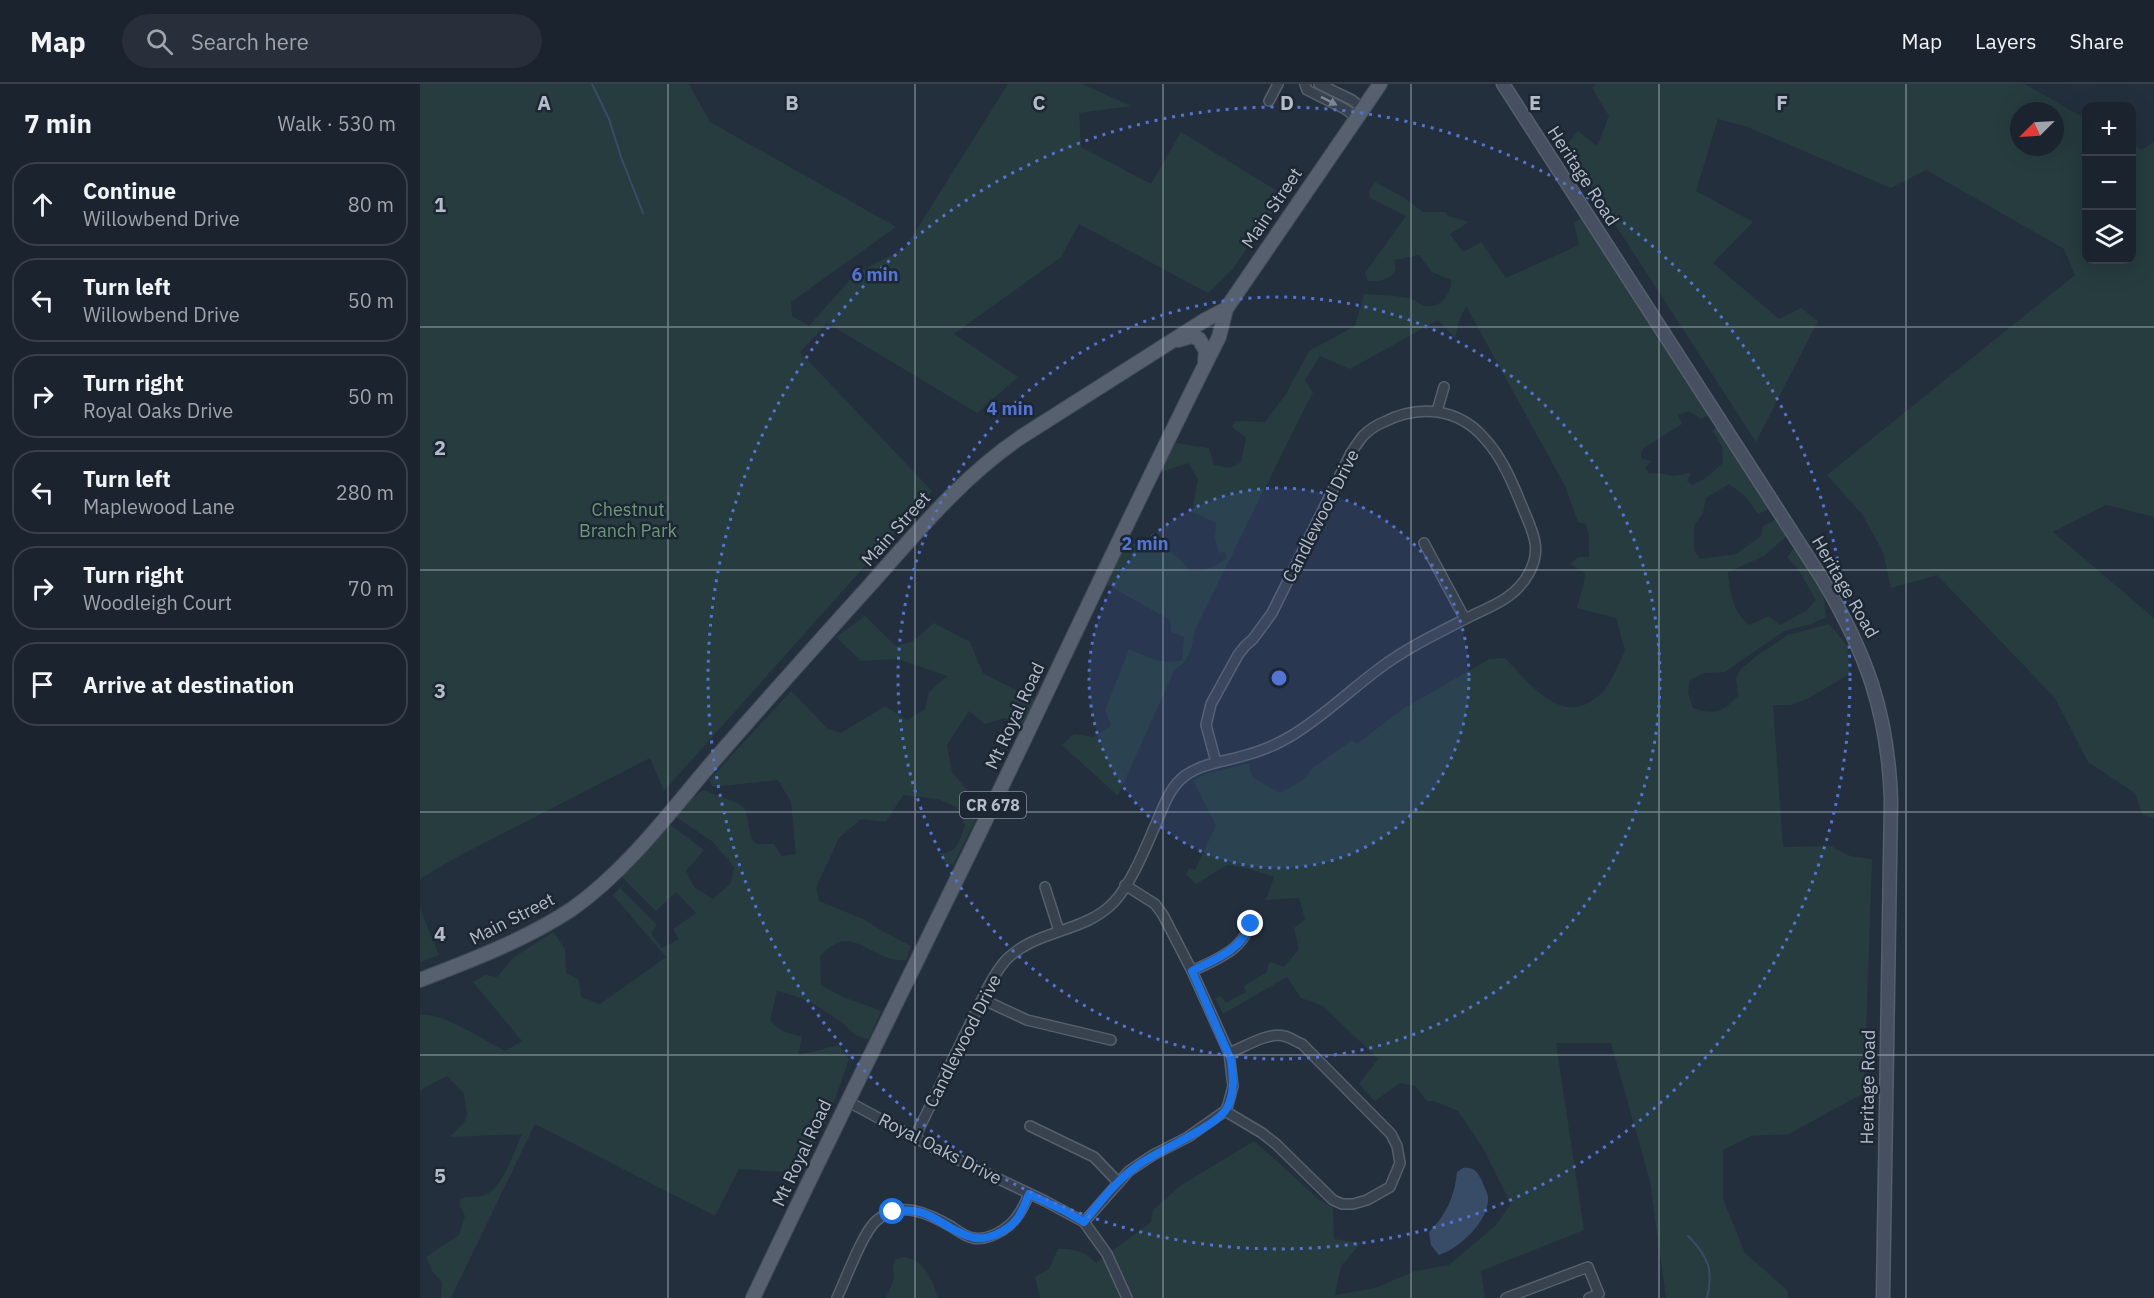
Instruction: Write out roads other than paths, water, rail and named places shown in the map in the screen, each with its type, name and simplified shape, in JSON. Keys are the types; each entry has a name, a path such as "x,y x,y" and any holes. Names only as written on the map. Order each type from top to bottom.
{"main road":[{"name":"Main Street","path":"420,980 520,939 573,908 595,891 647,837 965,480 1007,446 1226,309 1380,84"},
{"name":"Mt Royal Road","path":"753,1298 1219,337 1226,309"},
{"path":"1162,347 1184,337 1192,336 1199,339 1206,351 1203,369"}],"street":[{"path":"1269,101 1278,84"},
{"path":"1305,84 1307,90 1345,109 1359,113"},
{"path":"1319,84 1352,100 1359,113"},
{"name":"Heritage Road","path":"1503,84 1821,577 1855,636 1876,693 1888,751 1891,800 1883,1298"},
{"path":"1437,411 1444,387"},
{"name":"Candlewood Drive","path":"915,1137 993,978 1006,959 1031,942 1099,916 1116,900 1147,843 1167,798 1176,784 1187,774 1216,762 1240,757 1291,736 1382,667 1423,642 1505,600 1520,587 1537,556 1536,542 1501,462 1486,440 1456,417 1437,411 1423,410 1391,418 1364,435 1351,453 1272,613 1238,655 1211,704 1206,725 1216,762"},
{"path":"1424,543 1466,619"},
{"path":"1084,1222 1118,1182 1139,1164 1188,1137 1225,1111 1233,1086 1229,1053 1192,971 1163,915 1155,904 1125,885"},
{"path":"1045,887 1059,931"},
{"path":"1192,971 1240,943 1251,924 1250,915"},
{"path":"984,999 1027,1020 1111,1041"},
{"path":"1225,1111 1276,1144 1333,1200 1353,1204 1367,1200 1390,1187 1400,1162 1397,1146 1391,1134 1302,1044 1284,1036 1265,1038 1229,1053"},
{"name":"Royal Oaks Drive","path":"847,1101 1084,1222 1107,1254 1127,1298"},
{"path":"1030,1126 1094,1157 1118,1182"},
{"path":"837,1298 869,1230 880,1217 906,1209 934,1217 973,1238 985,1238 1012,1224 1029,1194"},
{"path":"1506,1298 1588,1267 1599,1294 1589,1298"}],"water":[{"path":"1463,1168 1476,1171 1488,1197 1487,1206 1479,1224 1472,1232 1455,1247 1439,1255 1431,1245 1429,1232 1445,1212 1452,1197 1457,1172"}],"waterway":[{"path":"592,84 609,119 643,213"},
{"path":"1688,1236 1708,1264 1710,1279 1707,1298"}],"park label":[{"name":"Chestnut Branch Park","path":"628,520"}]}
